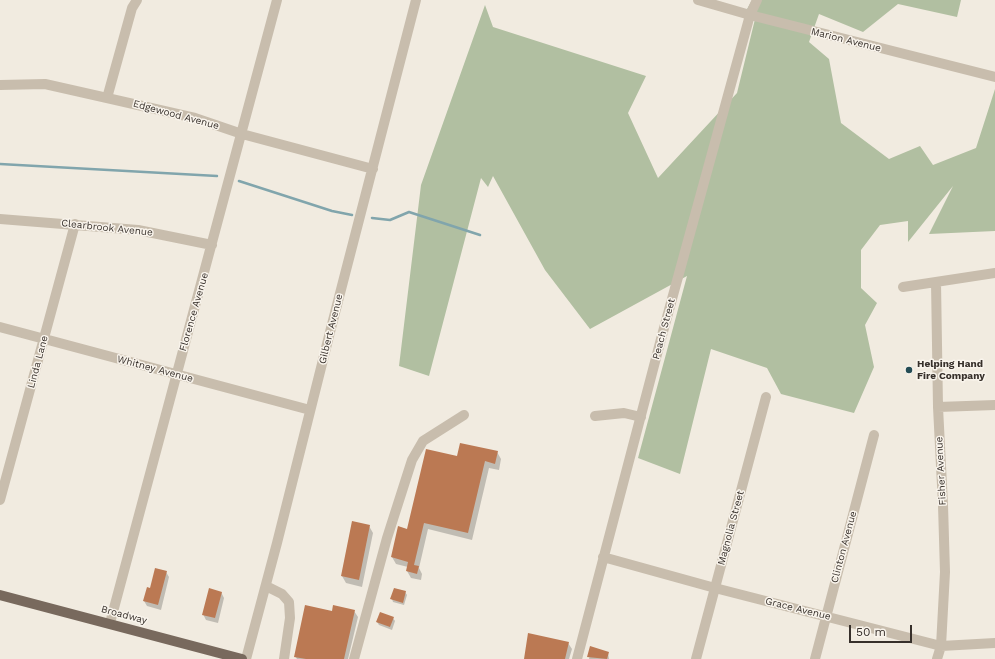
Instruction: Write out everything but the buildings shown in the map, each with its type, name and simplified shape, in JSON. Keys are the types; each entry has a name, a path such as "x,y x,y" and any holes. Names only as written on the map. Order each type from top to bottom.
{"main road":[{"name":"Broadway","path":"0,595 242,659"}],"street":[{"path":"107,98 132,8 137,0"},
{"name":"Florence Avenue","path":"110,623 277,0"},
{"name":"Gilbert Avenue","path":"246,659 416,0"},
{"name":"Marion Avenue","path":"698,0 750,15 995,77"},
{"name":"Peach Street","path":"578,659 603,557 750,15 757,0"},
{"name":"Edgewood Avenue","path":"0,85 45,84 194,118 242,134 372,169"},
{"name":"Clearbrook Avenue","path":"0,219 138,230 212,245"},
{"name":"Linda Lane","path":"0,500 75,224"},
{"path":"903,287 995,273"},
{"name":"Fisher Avenue","path":"936,282 938,407 944,505 945,572 941,646 937,659"},
{"name":"Whitney Avenue","path":"0,327 310,410"},
{"name":"Magnolia Street","path":"696,659 766,397"},
{"path":"938,407 995,405"},
{"path":"595,416 624,413 641,417"},
{"path":"354,659 387,538 412,460 423,441 464,414"},
{"name":"Clinton Avenue","path":"815,659 825,616 874,435"},
{"name":"Grace Avenue","path":"603,557 715,588 941,646 995,643"},
{"path":"266,586 282,594 289,602 290,618 284,659"}],"green space":[{"path":"752,0 961,0 957,17 898,4 863,32 819,14 809,42 829,59 841,123 889,159 920,146 933,165 976,148 995,89 995,231 929,234 953,186 908,242 908,221 880,225 861,250 861,288 877,303 865,325 874,367 854,413 781,394 767,368 711,349 680,474 638,458 687,276 590,329 545,270 493,176 488,187 481,178 429,376 399,366 421,185 485,5 493,27 646,76 628,113 658,178 737,93 756,15 746,11"}],"waterway":[{"path":"0,164 217,176"},
{"path":"239,181 332,211 352,215"},
{"path":"372,218 390,220 409,212 480,235"}],"place":[{"name":"Helping Hand Fire Company","path":"909,370"}]}
